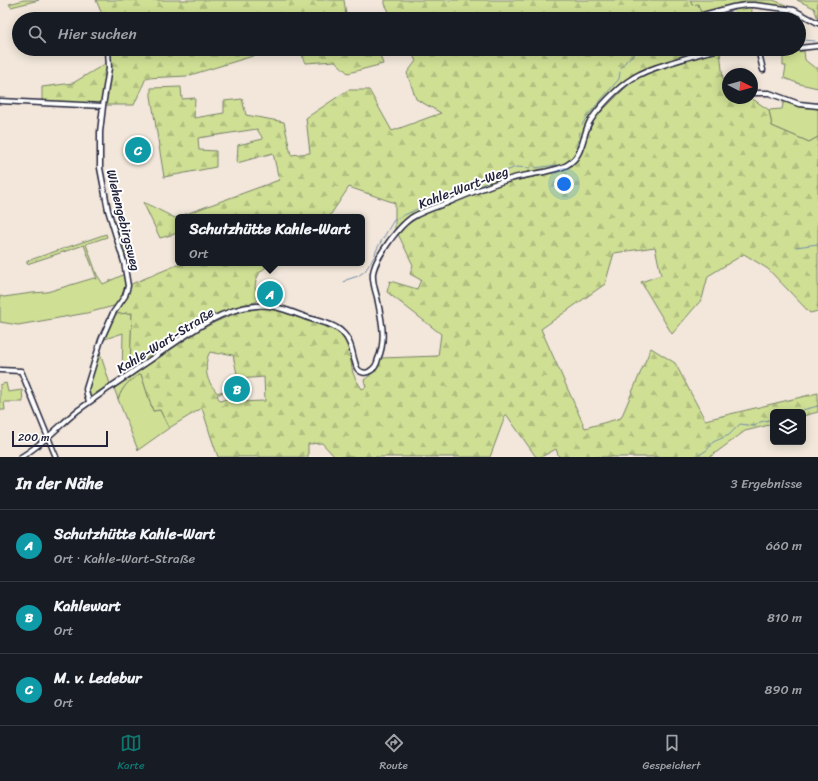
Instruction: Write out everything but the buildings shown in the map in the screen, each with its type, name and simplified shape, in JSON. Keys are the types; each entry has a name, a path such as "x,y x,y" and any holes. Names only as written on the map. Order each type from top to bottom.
{"street":[{"path":"716,12 747,5 794,10 798,12"},
{"path":"806,16 818,23"},
{"path":"806,47 818,46"},
{"name":"Wiehengebirgsweg","path":"89,401 86,395 86,389 100,340 113,313 125,296 128,286 124,262 108,210 100,168 100,132 109,68 108,56"},
{"name":"Kahle-Wart-Weg","path":"362,372 367,372 374,368 379,358 382,342 383,326 373,277 375,267 383,250 405,222 420,213 489,186 569,164 579,152 586,130 594,116 621,87 632,78 652,68 692,56"},
{"path":"760,56 763,70"},
{"path":"758,93 768,93 799,104 818,106"},
{"path":"0,101 103,106"},
{"name":"Kahle-Wart-Straße","path":"21,457 34,449 89,401 199,327 230,312 265,305 282,308 327,324 344,333 352,348 357,367 362,372"},
{"path":"0,370 21,371 56,457"}],"green space":[{"path":"24,0 39,0 11,7 9,4"},
{"path":"96,0 344,0 346,12 101,12"},
{"path":"385,0 690,0 692,5 698,4 701,12 389,12 385,4"},
{"path":"690,0 773,0 786,5 784,8 763,5 724,8 709,12 700,12 698,5 692,5"},
{"path":"797,0 818,0 818,19 814,8"},
{"path":"751,6 752,12 735,12 734,8"},
{"path":"110,56 253,56 187,76 146,78 134,105 42,102 42,87 73,83 110,61"},
{"path":"302,56 380,56 383,64 348,73 335,61 306,63"},
{"path":"414,56 686,56 647,67 625,80 605,99 589,118 584,128 578,150 571,159 565,163 549,169 504,178 471,189 418,211 408,217 395,230 395,203 349,187 331,214 186,214 279,180 273,153 237,163 238,145 263,139 257,129 198,138 199,150 216,151 216,167 164,177 151,88 181,87 182,99 195,98 194,118 224,113 224,101 242,99 246,115 284,122 291,155 310,153 306,118 348,90 369,90 392,131 441,113 416,99 407,73 416,61"},
{"path":"700,56 721,56 722,104 758,104 758,103 769,110 772,126 809,142 818,137 818,311 810,313 768,269 744,254 708,276 702,299 672,334 641,282 661,275 655,247 614,253 605,284 541,329 585,428 621,418 651,348 675,363 705,420 818,393 818,412 806,415 806,409 770,409 770,425 745,431 710,457 559,457 556,449 541,457 536,457 506,414 490,457 335,457 322,443 308,444 308,457 218,457 202,408 169,428 160,410 153,411 141,374 126,384 118,399 114,388 200,330 226,317 255,309 264,308 278,310 336,332 343,338 348,346 353,373 362,389 366,387 364,380 378,365 381,358 438,356 441,334 387,292 390,281 417,289 421,280 410,274 413,265 398,234 408,224 421,216 489,188 560,171 570,166 581,153 588,132 596,117 624,89 640,77 653,71","holes":["210,352 233,355 238,379 264,377 265,401 237,402 236,396 220,401 217,395 230,389 217,393 208,380 206,367 208,355"]},
{"path":"783,56 805,56 805,60 815,68 818,68 818,88 800,84 784,78 786,66 783,66"},
{"path":"784,100 818,107 818,137 809,142 772,126 769,110 782,109"},
{"path":"143,202 175,218 175,234 160,238"},
{"path":"112,219 114,219 126,253 129,279"},
{"path":"106,234 107,237 86,244 97,275 103,284 125,274 127,284 126,292 116,307 114,306 87,313 18,325 0,322 0,296 4,297 47,292 94,278 97,279 84,245 27,264 27,261"},
{"path":"175,266 268,266 260,272 256,280 255,287 258,300 256,302 244,304 221,312 200,323 122,376 130,367 132,313 114,314 126,297 129,285"},
{"path":"132,313 130,367 122,376 123,333 102,340 114,314"},
{"path":"99,350 110,384 90,397 88,390"},
{"path":"141,374 153,411 160,410 169,428 138,450 118,399 126,384"},
{"path":"6,383 8,392 22,390 23,402 4,402 5,410 0,410 0,385"}],"waterway":[{"path":"778,10 783,12"},
{"path":"806,40 815,41"},
{"path":"621,68 631,56"},
{"path":"582,125 588,115 619,79 620,72"},
{"path":"577,145 580,132"},
{"path":"535,168 556,165"},
{"path":"459,193 482,185 495,176 513,168 530,168"},
{"path":"344,282 365,271 394,220 419,208 454,196"},
{"path":"796,247 818,244"},
{"path":"806,409 818,406"},
{"path":"696,457 707,450 713,442 729,435 740,424 755,426 760,422 770,420"}],"place":[{"name":"M. v. Ledebur","path":"138,150"},
{"name":"Schutzhütte Kahle-Wart","path":"270,294"},
{"name":"Kahlewart","path":"237,389"}]}
